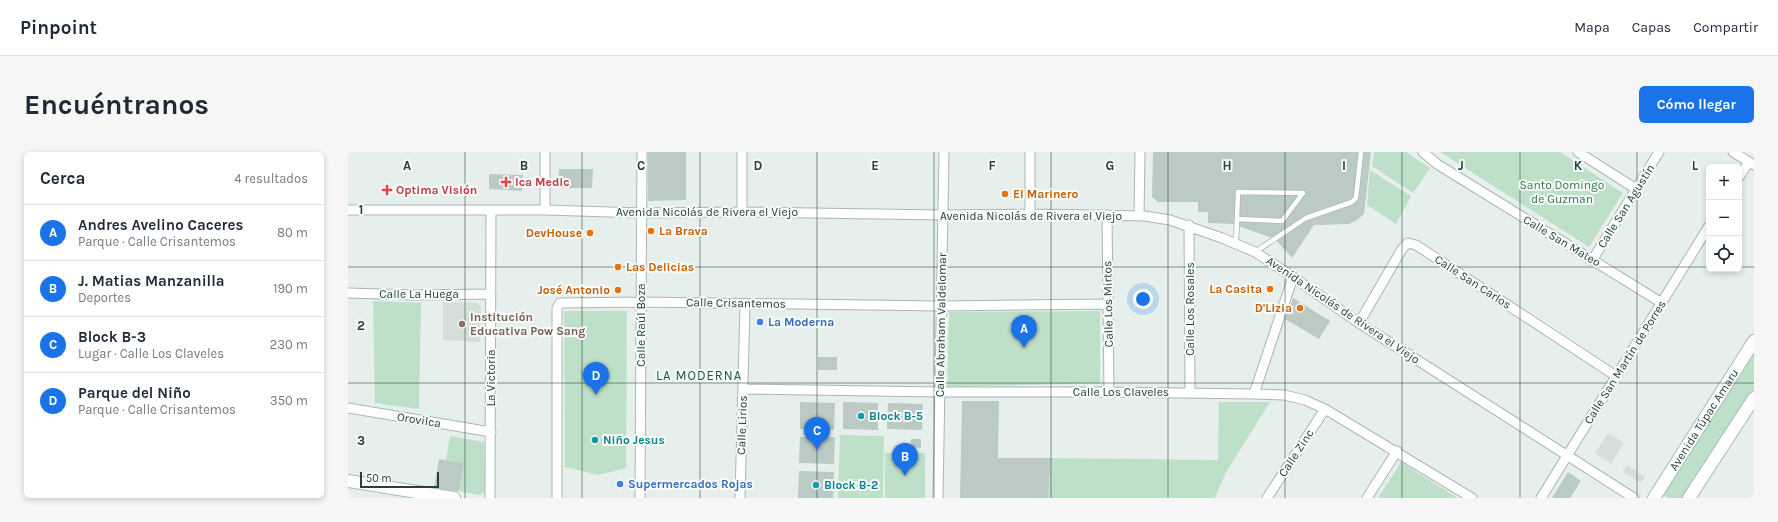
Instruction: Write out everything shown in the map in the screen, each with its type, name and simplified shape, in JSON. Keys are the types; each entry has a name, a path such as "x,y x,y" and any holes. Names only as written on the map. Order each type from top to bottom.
{"main road":[{"name":"Avenida Túpac Amaru","path":"1654,498 1754,341"},
{"path":"1689,498 1754,398"},
{"path":"348,481 454,498"}],"street":[{"path":"545,152 545,210"},
{"name":"Calle Raúl Boza","path":"640,498 642,152"},
{"path":"742,152 742,212"},
{"name":"Calle Abraham Valdelomar","path":"938,498 944,152"},
{"path":"1030,152 1030,214"},
{"path":"1139,216 1140,152"},
{"name":"Calle San Mateo","path":"1423,152 1437,164 1662,302"},
{"path":"1578,152 1636,189"},
{"name":"Calle San Agustín","path":"1593,259 1659,152"},
{"path":"1733,152 1751,164 1742,174"},
{"name":"Avenida Nicolás de Rivera el Viejo","path":"348,210 545,210 642,213 742,212 943,216 1030,214 1139,216 1170,220 1189,225 1255,252 1359,323 1634,498"},
{"name":"La Victoria","path":"490,210 490,498"},
{"name":"Calle Los Mirtos","path":"1107,215 1109,392"},
{"name":"Calle Los Rosales","path":"1189,225 1190,392"},
{"name":"Calle San Martín de Porres","path":"1541,498 1706,231"},
{"name":"Calle San Carlos","path":"1359,323 1402,249 1408,242 1416,245 1616,376"},
{"path":"1254,394 1293,277"},
{"name":"Calle La Huega","path":"348,293 491,294"},
{"name":"Calle Crisantemos","path":"557,498 557,308 560,303 641,302 941,306 1108,304"},
{"name":"Calle Lirios","path":"740,498 745,304"},
{"name":"Calle Los Claveles","path":"743,389 939,392 1190,392 1284,395 1305,400 1325,409 1397,451 1472,498"},
{"name":"Orovilca","path":"348,408 491,432"},
{"name":"Calle Zinc","path":"1267,498 1325,409"},
{"path":"1367,498 1397,451"}],"lane":[{"path":"1255,252 1306,218 1352,202 1356,198 1361,152"},
{"path":"1236,244 1238,192 1303,193 1282,221 1238,219"}],"shaded area":[{"name":"Institución Educativa Pow Sang","path":"443,302 477,303 481,307 480,342 443,340"},
{"path":"1608,433 1624,443 1611,464 1595,453"},
{"path":"1627,465 1645,477 1641,483 1623,472"}],"green space":[{"path":"1374,152 1406,152 1430,168 1413,193 1372,166"},
{"name":"Santo Domingo de Guzman","path":"1440,152 1560,152 1623,193 1589,247"},
{"path":"1370,170 1411,196 1396,224 1367,205"},
{"path":"373,301 421,303 419,409 375,403"},
{"path":"564,311 627,311 626,468 598,475 565,467"},
{"path":"1100,311 1100,383 947,387 949,312"},
{"path":"1754,350 1754,389 1684,498 1668,498 1662,494"},
{"path":"1219,402 1270,402 1225,474 1215,498 1048,498 1051,458 1218,460"},
{"path":"840,435 884,436 883,498 838,498"},
{"path":"450,436 484,442 485,491 480,495 459,491 464,463 446,460"},
{"path":"885,453 925,453 925,498 885,498"},
{"path":"1401,462 1453,495 1457,498 1378,498"}],"building":[{"path":"648,152 686,152 686,200 648,201"},
{"path":"1153,152 1371,152 1364,214 1349,224 1314,225 1292,258 1275,239 1233,224 1208,223 1208,212 1198,212 1198,202 1158,202 1152,197"},
{"path":"559,169 593,169 592,188 558,188"},
{"name":"Ica Medic","path":"489,174 523,175 522,191 489,189"},
{"name":"D'Lizia","path":"1293,298 1330,321 1319,339 1285,319"},
{"path":"818,357 837,357 837,370 818,370"},
{"path":"962,401 999,401 998,458 1051,458 1048,498 960,498"},
{"path":"800,402 835,403 834,430 800,429"},
{"name":"Block B-5","path":"843,402 878,403 878,430 843,429"},
{"path":"888,403 923,404 922,430 887,429"},
{"path":"800,437 835,437 834,464 799,463"},
{"path":"911,439 921,439 921,448 911,447"},
{"path":"439,459 464,463 459,491 434,488"},
{"name":"Block B-2","path":"799,471 834,472 833,498 798,498"},
{"path":"1568,472 1581,481 1570,498 1552,498"}],"place":[{"name":"Ica Medic","path":"506,182"},
{"name":"Optima Visión","path":"387,190"},
{"name":"El Marinero","path":"1005,194"},
{"name":"La Brava","path":"651,231"},
{"name":"DevHouse","path":"590,233"},
{"name":"Las Delicias","path":"618,267"},
{"name":"La Casita","path":"1270,289"},
{"name":"José Antonio","path":"618,290"},
{"name":"D'Lizia","path":"1300,308"},
{"name":"La Moderna","path":"760,322"},
{"name":"Institución Educativa Pow Sang","path":"462,324"},
{"name":"Andres Avelino Caceres","path":"1024,348"},
{"name":"Parque del Niño","path":"596,395"},
{"name":"Block B-5","path":"861,416"},
{"name":"Niño Jesus","path":"595,440"},
{"name":"Block B-3","path":"817,450"},
{"name":"J. Matias Manzanilla","path":"905,476"},
{"name":"Supermercados Rojas","path":"620,484"},
{"name":"Block B-2","path":"816,485"}],"district":[{"name":"LA MODERNA","path":"699,375"}]}
